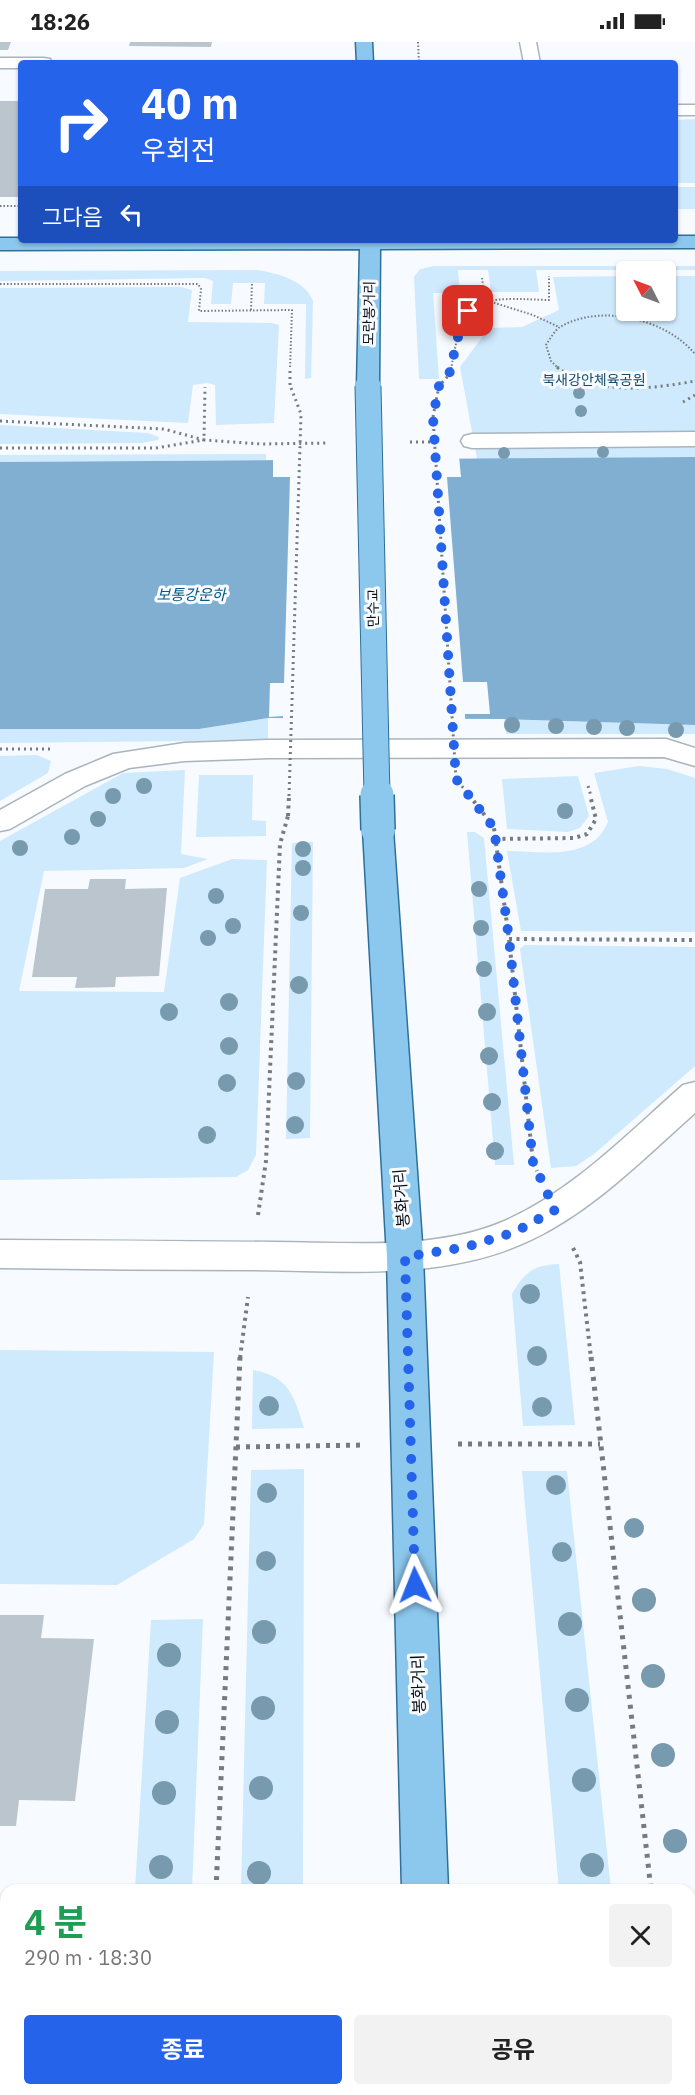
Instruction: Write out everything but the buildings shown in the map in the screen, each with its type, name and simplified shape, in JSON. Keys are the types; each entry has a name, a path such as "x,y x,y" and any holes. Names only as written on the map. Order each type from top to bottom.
{"main road":[{"path":"364,42 365,60"},
{"path":"678,242 695,242"},
{"path":"0,244 185,243"},
{"name":"모란봉거리","path":"368,386 370,243"},
{"name":"만수교","path":"368,386 378,830"},
{"name":"봉화거리","path":"378,830 405,1257 425,1884"}],"street":[{"path":"528,42 531,60"},
{"path":"34,60 35,45"},
{"path":"0,63 18,63"},
{"path":"678,110 695,110"},
{"path":"472,441 695,439"},
{"path":"0,822 75,780 123,760 183,752 267,749 579,747 666,748 695,757"},
{"path":"0,1254 405,1257 466,1247 515,1232 555,1210 592,1183 695,1094"}],"path":[{"path":"418,42 420,60"},
{"path":"0,206 18,206"},
{"path":"481,271 485,300"},
{"path":"549,273 549,300 485,300 468,311 458,337 449,375 439,386 433,417 456,779 494,828 509,939 533,1162 580,1262 650,1884"},
{"path":"251,310 252,283"},
{"path":"0,284 198,284 201,289 199,311 292,310 290,385 301,414 288,816 280,844 266,1161 240,1356 216,1884"},
{"path":"485,300 533,315 559,327"},
{"path":"695,354 672,333 639,320 591,318 559,327 546,345 551,362 568,373 593,382 627,388 669,387 695,381"},
{"path":"204,440 205,387"},
{"path":"0,421 164,429 204,440 261,444 331,443"},
{"path":"0,448 156,447 204,440"},
{"path":"401,442 472,441"},
{"path":"495,839 574,838 587,834 596,819 579,747"},
{"path":"509,939 695,940"}],"green space":[{"path":"695,119 695,183 678,183 678,120"},
{"path":"678,187 695,187 695,209 678,209"},
{"path":"434,266 616,266 616,270 536,270 539,292 491,292 488,270 458,270 460,293 433,293 439,379 419,379 414,277 420,269"},
{"path":"676,266 695,266 695,270 676,270"},
{"path":"256,270 273,273 297,283 304,288 313,301 311,378 305,379 306,304 264,304 265,283 233,283 231,304 211,304 213,281 205,278 0,281 0,271"},
{"name":"북새강안체육공원","path":"616,276 616,321 676,321 676,276 695,276 695,457 477,459 460,367 489,328 522,327 559,310 553,277"},
{"path":"181,287 192,290 188,322 279,325 274,423 216,425 215,385 207,383 193,385 188,423 0,414 0,288"},
{"path":"0,425 148,433 159,437 158,440 141,443 0,444"},
{"path":"266,454 266,460 0,462 0,455"},
{"path":"268,718 268,740 0,743 0,729 199,729"},
{"path":"504,719 695,725 695,734 506,734"},
{"path":"37,755 51,761 48,773 0,801 0,756"},
{"path":"639,766 667,769 695,778 695,932 521,931 507,851 565,852 590,843 600,835 608,822 594,773"},
{"path":"185,770 181,854 208,859 184,868 44,871 19,991 164,992 180,878 232,859 267,860 256,1155 248,1170 236,1177 0,1180 0,841 123,773"},
{"path":"199,775 253,775 252,820 266,821 266,836 196,837"},
{"path":"578,776 589,816 580,828 568,832 507,829 502,779"},
{"path":"467,832 475,832 484,838 514,1165 495,1165"},
{"path":"313,842 310,1138 286,1139 292,843"},
{"path":"525,945 695,947 695,1066 594,1154 576,1166 551,1168 520,949"},
{"path":"559,1264 575,1425 523,1426 512,1294 521,1280 531,1271 543,1266"},
{"path":"0,1350 214,1352 204,1524 194,1539 117,1585 0,1584"},
{"path":"253,1370 275,1377 288,1389 297,1406 304,1428 252,1429"},
{"path":"304,1469 303,1884 241,1884 251,1470"},
{"path":"522,1471 567,1471 610,1884 558,1884"},
{"path":"203,1619 192,1884 135,1884 151,1620"}],"water":[{"name":"보통강운하","path":"695,457 695,725 504,719 268,718 199,729 0,729 0,462"}],"pier":[{"path":"459,456 461,477 447,477 463,682 487,682 490,714 465,714 465,722 283,721 283,716 269,717 270,683 284,683 290,477 273,477 273,457"}],"route":[{"path":"415,1585 405,1257 466,1247 515,1232 555,1210 533,1162 509,939 494,828 456,779 433,417 439,386 449,375 458,337 468,311"}]}
